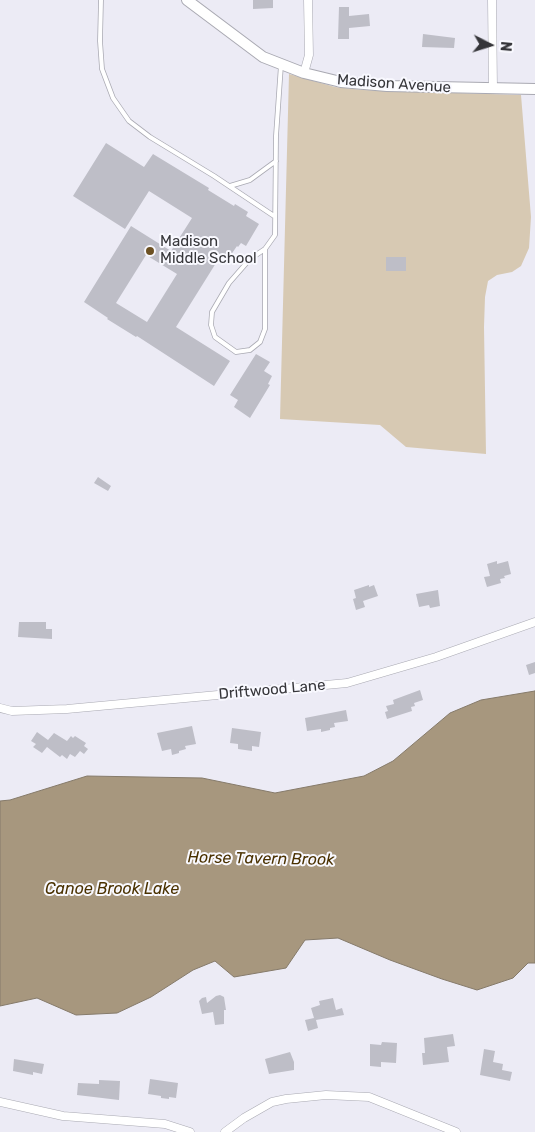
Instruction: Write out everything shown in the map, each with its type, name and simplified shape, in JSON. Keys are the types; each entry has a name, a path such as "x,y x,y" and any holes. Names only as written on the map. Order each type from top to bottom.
{"street":[{"name":"Madison Avenue","path":"187,0 264,57 304,73 341,82 387,86 535,90"},
{"path":"304,73 309,55 308,0"},
{"path":"492,0 494,89"},
{"name":"Driftwood Lane","path":"0,708 12,711 76,708 347,683 436,657 535,622"},
{"path":"225,1132 244,1118 272,1102 326,1095 369,1097 456,1132"},
{"path":"0,1102 63,1116 165,1124 190,1132"}],"lane":[{"path":"102,0 100,41 102,69 113,98 129,121 150,137 230,186 274,216"},
{"path":"265,249 265,329 260,342 250,350 236,352 215,337 211,324 212,312 229,283 250,259 265,249 275,235 274,216 281,65"},
{"path":"230,186 250,180 276,161"}],"shaded area":[{"path":"289,74 335,87 363,90 521,95 531,217 529,248 521,266 512,272 497,275 488,281 485,297 484,327 486,454 406,447 380,425 280,419"}],"water":[{"name":"Canoe Brook Lake","path":"535,691 535,963 528,963 513,978 477,990 390,960 338,938 305,940 286,968 234,977 215,961 193,970 151,997 117,1013 76,1015 37,998 0,1006 0,801 10,800 87,776 202,778 275,793 364,776 393,761 450,713 481,700"}],"building":[{"path":"253,0 273,0 273,8 253,9"},
{"path":"339,7 349,7 349,16 369,14 370,26 349,28 349,39 338,39"},
{"path":"423,34 455,38 454,48 422,47"},
{"path":"106,143 144,167 153,154 209,188 208,190 234,206 235,204 248,212 246,216 259,224 246,246 241,243 228,259 221,255 176,327 230,361 214,386 137,336 107,319 84,302 131,226 171,251 192,218 149,191 125,229 73,196","holes":["146,255 177,274 147,322 116,303"]},
{"path":"386,257 406,257 406,271 386,271"},
{"path":"256,354 270,362 264,371 272,376 268,384 270,385 250,418 234,407 238,400 230,395"},
{"path":"98,477 111,486 108,491 94,483"},
{"path":"497,561 497,564 508,561 511,574 500,579 501,583 487,587 484,577 490,576 487,564"},
{"path":"369,585 369,587 374,585 378,596 363,601 365,607 356,610 353,599 356,598 354,590"},
{"path":"438,590 440,606 430,608 429,605 419,607 416,594"},
{"path":"19,622 46,622 46,629 52,629 52,639 18,637"},
{"path":"535,662 535,673 529,675 526,665"},
{"path":"420,690 423,700 414,703 415,706 411,707 412,711 387,719 385,712 388,711 386,706 394,704 393,700"},
{"path":"346,710 348,721 334,723 335,727 330,728 330,730 321,732 321,729 307,731 305,718"},
{"path":"192,726 196,744 185,746 186,749 172,755 171,749 162,751 157,733"},
{"path":"232,728 261,732 259,747 252,746 252,751 238,749 238,744 230,743"},
{"path":"37,732 48,740 54,733 67,741 71,736 73,738 75,736 86,743 84,746 88,749 84,754 80,751 75,757 70,754 67,759 62,755 60,757 47,747 42,753 33,747 36,744 31,741"},
{"path":"220,995 224,997 226,1010 224,1010 224,1024 215,1025 213,1012 202,1014 199,1001 206,997 207,1003"},
{"path":"333,998 336,1010 342,1008 344,1015 316,1020 318,1028 308,1031 305,1020 314,1018 311,1008 320,1005 319,1001"},
{"path":"453,1034 455,1046 447,1047 449,1062 423,1065 422,1053 425,1053 424,1038"},
{"path":"382,1042 397,1043 396,1063 381,1062 381,1067 370,1066 370,1044 381,1045"},
{"path":"484,1049 495,1051 493,1062 503,1064 502,1070 512,1072 510,1081 480,1075"},
{"path":"290,1052 294,1062 294,1070 269,1074 265,1059"},
{"path":"14,1059 44,1064 42,1074 33,1072 33,1075 13,1071"},
{"path":"150,1079 178,1083 176,1098 161,1098 161,1096 148,1094"},
{"path":"99,1080 120,1081 119,1100 77,1095 78,1083 99,1084"}],"place":[{"name":"Madison Middle School","path":"150,251"}],"water label":[{"name":"Horse Tavern Brook","path":"261,859"}]}
